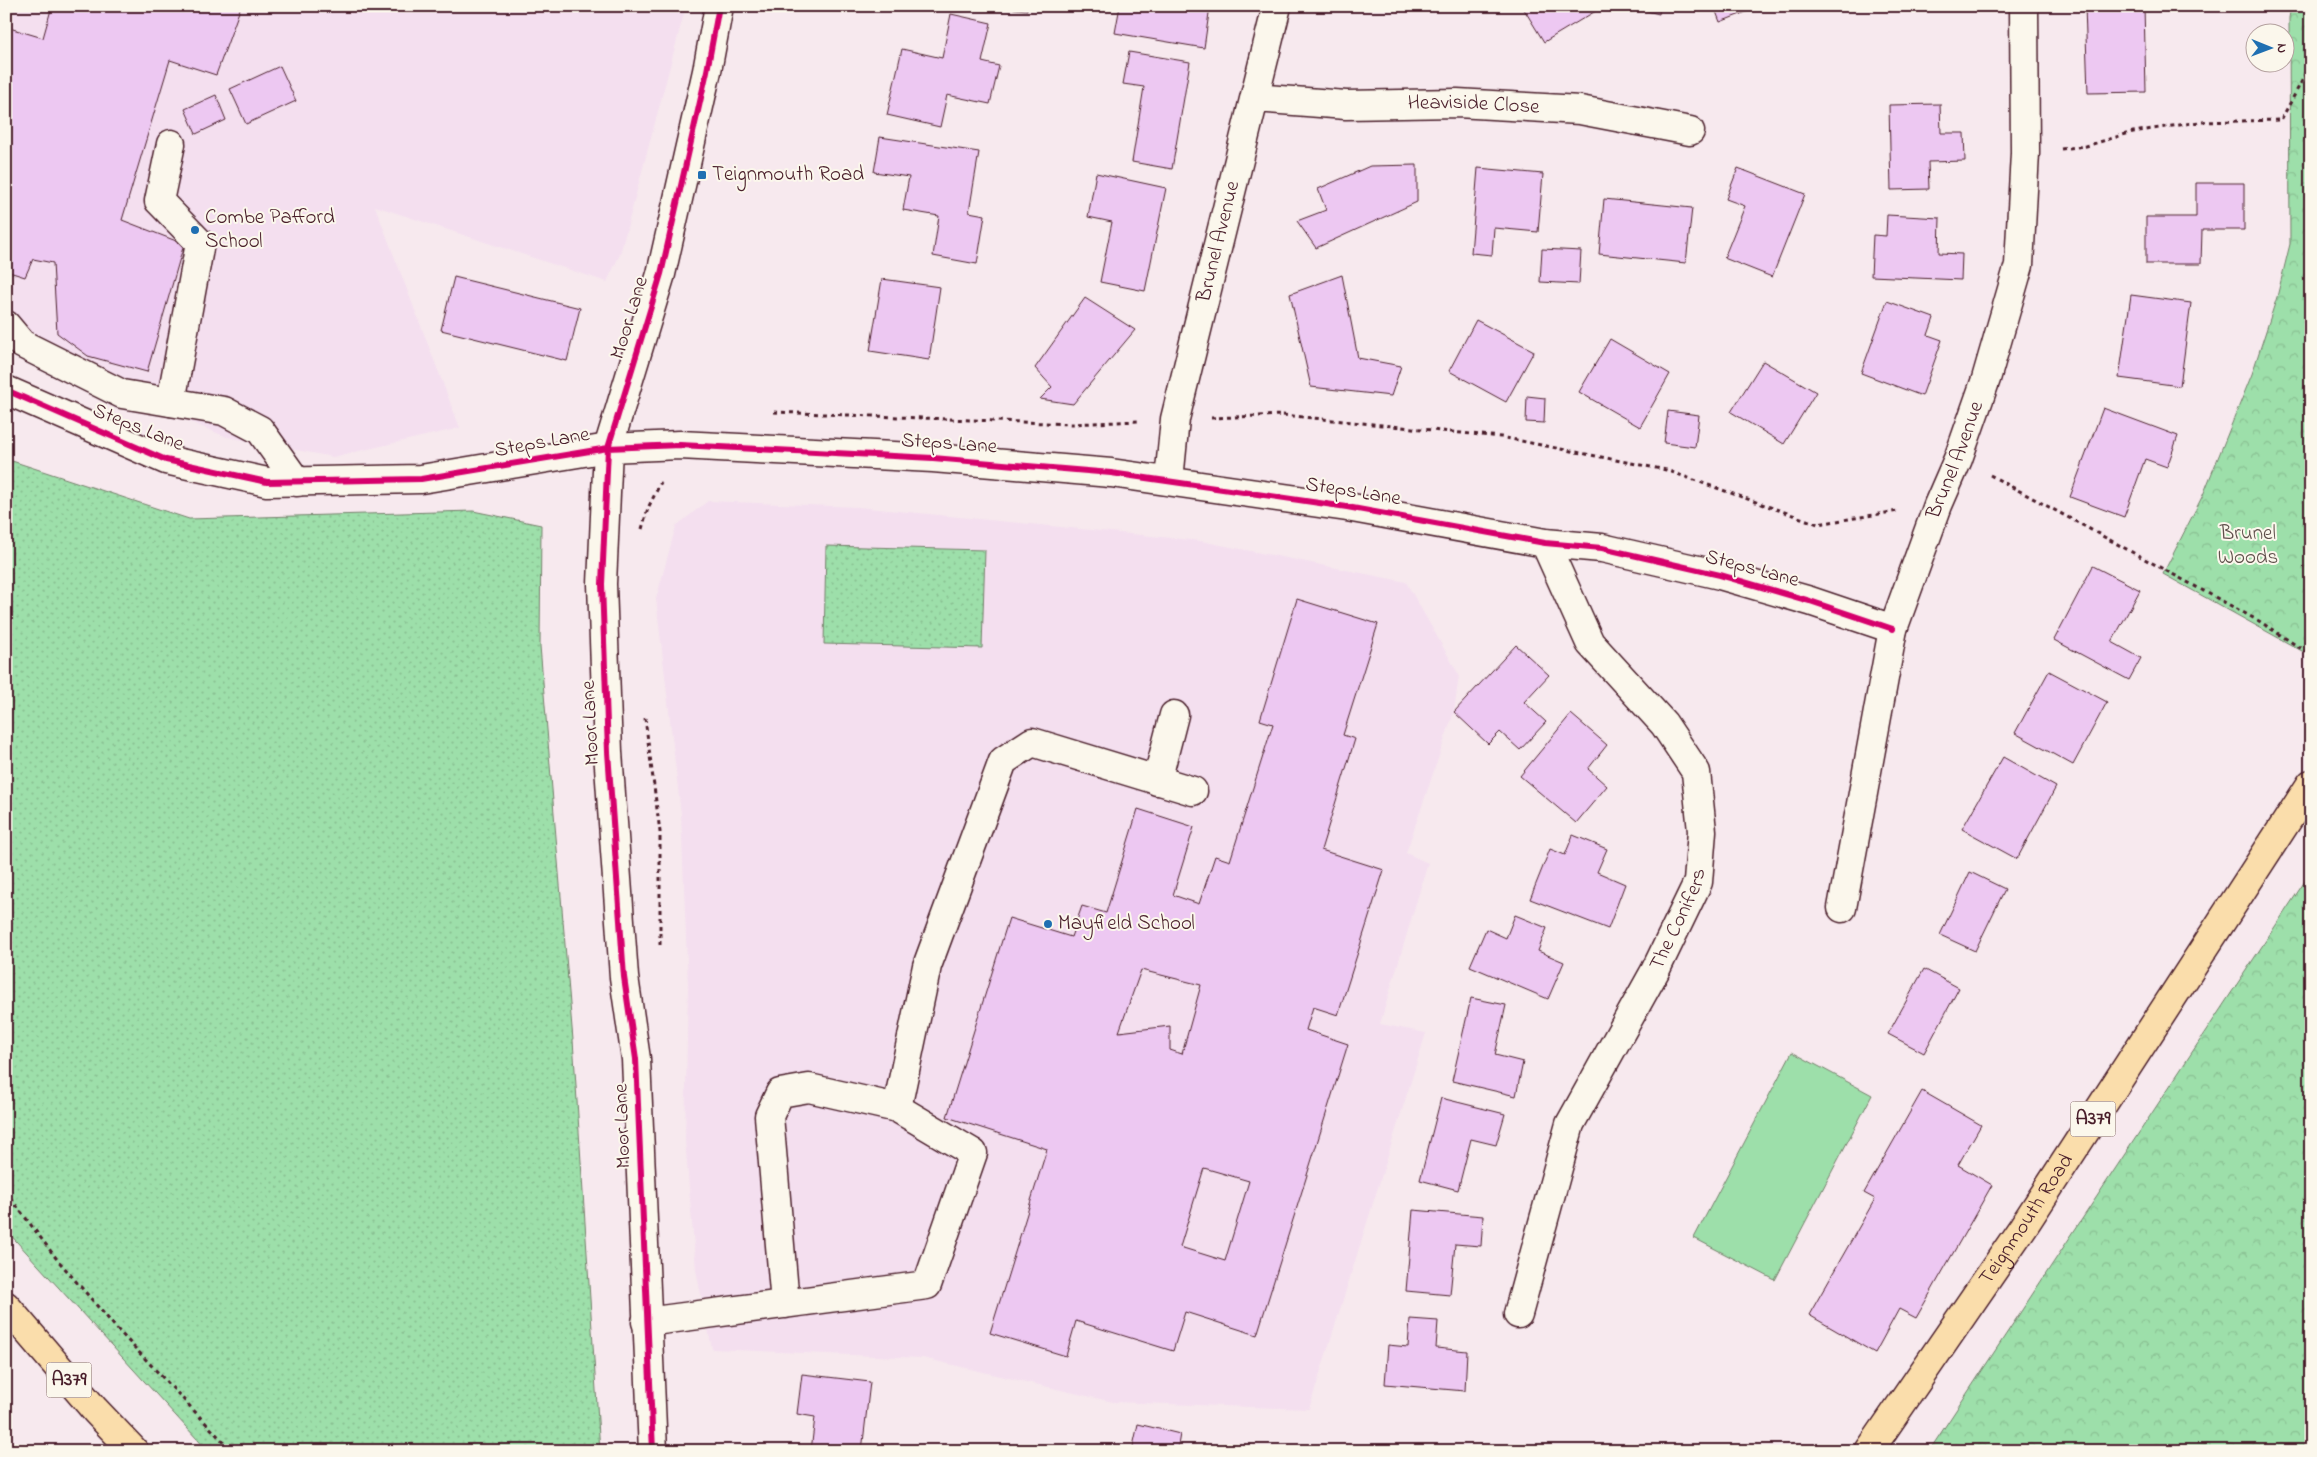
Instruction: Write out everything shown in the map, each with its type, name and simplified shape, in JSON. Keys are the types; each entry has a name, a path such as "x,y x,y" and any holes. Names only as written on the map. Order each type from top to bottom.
{"main road":[{"name":"Teignmouth Road","path":"1869,1451 2023,1227 2311,784"},
{"name":"A379","path":"6,1306 95,1410 134,1451"}],"street":[{"name":"Moor Lane","path":"653,1451 636,1059 624,977 608,752 602,584 608,448 661,274 707,72 719,6"},
{"name":"Brunel Avenue","path":"1169,480 1175,419 1276,6"},
{"name":"Brunel Avenue","path":"1842,908 1893,629 1986,380 2019,265 2025,153 2024,6"},
{"name":"Heaviside Close","path":"1255,98 1346,105 1457,103 1580,110 1690,131"},
{"path":"171,144 159,202 200,243 171,402"},
{"path":"6,325 22,344 122,394 224,412 260,430 297,482"},
{"name":"Steps Lane","path":"6,390 166,460 267,482 421,479 608,448 680,445 933,458 1110,473 1347,507 1545,543 1602,548 1720,575 1893,629"},
{"name":"The Conifers","path":"1518,1314 1570,1124 1655,971 1698,882 1702,831 1696,772 1664,724 1590,643 1545,543"},
{"path":"1157,780 1174,715"},
{"path":"897,1108 927,966 1003,761 1032,742 1193,791"},
{"path":"646,1322 785,1304 927,1285 973,1152 897,1108 810,1088 780,1093 769,1116 785,1304"}],"path":[{"path":"2025,153 2086,146 2132,132 2199,122 2281,120 2311,64"},
{"path":"772,412 1071,424 1283,416 1500,437 1666,470 1818,524 1938,505"},
{"path":"640,537 648,508 680,445"},
{"path":"1958,459 2014,487 2259,621 2311,655"},
{"path":"644,714 660,832 660,951"},
{"path":"6,1192 56,1258 117,1329 232,1451"}],"shaded area":[{"name":"Combe Pafford School","path":"6,6 686,6 620,254 607,282 375,206 460,428 333,457 227,437 6,347"},
{"name":"Mayfield School","path":"708,501 858,507 1201,541 1406,582 1459,675 1454,712 1406,853 1428,863 1380,1024 1426,1033 1309,1409 1113,1402 923,1358 712,1349 696,1270 685,1140 688,985 681,814 656,599 676,526"}],"green space":[{"name":"Brunel Woods","path":"2291,6 2311,6 2311,656 2163,574 2203,495 2252,374 2277,297 2290,244 2289,72 2294,72 2294,22 2289,22"},
{"path":"6,459 189,519 473,511 541,525 540,646 573,1040 600,1451 208,1451 6,1230"},
{"path":"826,546 985,550 982,648 824,644"},
{"path":"2311,872 2311,1451 1929,1451"},
{"path":"1792,1052 1872,1095 1775,1280 1694,1238"}],"building":[{"path":"52,6 241,6 216,75 170,60 122,220 184,244 147,372 88,356 57,333 53,263 33,259 25,277 6,271 6,27 43,38"},
{"path":"985,6 1027,6 1027,10"},
{"path":"1120,6 1210,6 1204,48 1115,33"},
{"path":"1522,6 1604,6 1544,42"},
{"path":"1627,6 1660,6 1659,14"},
{"path":"1714,6 1753,6 1754,9 1720,22"},
{"path":"2085,6 2144,6 2146,92 2088,93"},
{"path":"951,14 991,23 982,62 999,66 990,104 947,95 940,127 887,115 902,49 942,58"},
{"path":"1129,52 1190,62 1172,169 1132,162 1144,87 1123,84"},
{"path":"280,66 296,101 246,124 230,89"},
{"path":"216,95 226,120 196,134 185,109"},
{"path":"1940,104 1941,133 1964,133 1965,161 1928,162 1929,189 1891,190 1889,105"},
{"path":"880,137 979,152 969,212 985,215 977,264 933,256 939,216 903,210 909,177 874,172"},
{"path":"1417,165 1417,202 1316,248 1297,221 1326,210 1318,189 1370,166"},
{"path":"1478,168 1543,174 1538,232 1494,228 1492,255 1471,253"},
{"path":"1738,168 1805,194 1772,277 1724,258 1745,206 1726,199"},
{"path":"1096,173 1166,188 1145,291 1100,282 1112,222 1088,217"},
{"path":"2196,183 2244,183 2244,230 2202,230 2201,264 2146,264 2146,217 2196,217"},
{"path":"1604,199 1692,208 1686,263 1599,254"},
{"path":"1887,215 1940,218 1939,253 1962,254 1961,280 1871,276 1873,235 1886,236"},
{"path":"1542,249 1581,251 1579,284 1540,282"},
{"path":"1342,275 1358,358 1401,366 1391,396 1311,387 1290,294"},
{"path":"454,277 580,308 567,361 441,330"},
{"path":"882,279 940,287 929,360 870,351"},
{"path":"2131,295 2191,303 2180,386 2119,378"},
{"path":"1085,298 1135,330 1073,404 1040,399 1052,387 1035,368"},
{"path":"1887,301 1934,318 1928,335 1942,340 1922,396 1861,373"},
{"path":"1476,320 1534,351 1506,402 1449,371"},
{"path":"1610,339 1670,374 1640,427 1579,392"},
{"path":"1763,361 1816,392 1784,444 1731,412"},
{"path":"1527,396 1545,398 1544,423 1526,422"},
{"path":"2103,408 2178,436 2167,467 2145,459 2124,517 2070,497"},
{"path":"1668,411 1699,415 1695,447 1664,443"},
{"path":"2093,566 2140,590 2112,642 2141,658 2129,680 2054,640"},
{"path":"1297,599 1378,624 1343,735 1355,739 1321,850 1384,870 1338,1015 1313,1007 1306,1030 1348,1044 1257,1335 1185,1312 1173,1351 1076,1321 1066,1356 990,1333 1047,1149 947,1117 1009,918 1071,937 1082,906 1106,913 1138,809 1194,827 1173,895 1199,904 1215,856 1230,861 1273,724 1260,720","holes":["1141,970 1201,985 1182,1054 1170,1050 1170,1026 1119,1032","1204,1168 1249,1181 1225,1261 1180,1247"]},
{"path":"1516,645 1549,675 1524,702 1546,722 1520,750 1500,732 1488,744 1454,712"},
{"path":"2049,671 2107,702 2073,765 2015,733"},
{"path":"1571,714 1607,745 1588,769 1607,786 1576,823 1520,776"},
{"path":"2003,757 2056,787 2017,859 1962,829"},
{"path":"1573,835 1607,849 1597,872 1625,884 1608,929 1530,899 1550,849 1565,855"},
{"path":"1970,872 2005,889 1975,951 1940,935"},
{"path":"1515,915 1547,928 1538,951 1564,962 1548,999 1470,966 1486,929 1506,938"},
{"path":"1924,969 1959,988 1924,1053 1888,1034"},
{"path":"1471,998 1506,1005 1495,1055 1523,1062 1516,1096 1452,1081"},
{"path":"1922,1091 1981,1125 1958,1165 1992,1185 1916,1318 1899,1309 1875,1353 1809,1315 1875,1199 1864,1193"},
{"path":"1441,1098 1505,1114 1496,1145 1471,1139 1458,1190 1420,1180"},
{"path":"1413,1210 1483,1216 1481,1246 1455,1244 1450,1295 1406,1291"},
{"path":"1410,1319 1438,1321 1436,1348 1467,1351 1465,1391 1385,1384 1388,1345 1408,1347"},
{"path":"802,1374 870,1382 862,1451 811,1451 815,1417 797,1414"},
{"path":"1138,1424 1180,1434 1177,1451 1132,1451"}],"cycle path":[{"path":"653,1451 636,1059 624,977 608,752 602,584 608,448 661,274 707,71 719,6"},
{"path":"6,390 166,460 267,482 421,479 608,448 680,445 933,458 1111,473 1347,507 1545,543 1602,548 1720,575 1810,601 1893,629"}],"place":[{"name":"Teignmouth Road","path":"702,175"},
{"name":"Combe Pafford School","path":"195,230"},
{"name":"Mayfield School","path":"1048,924"}]}
